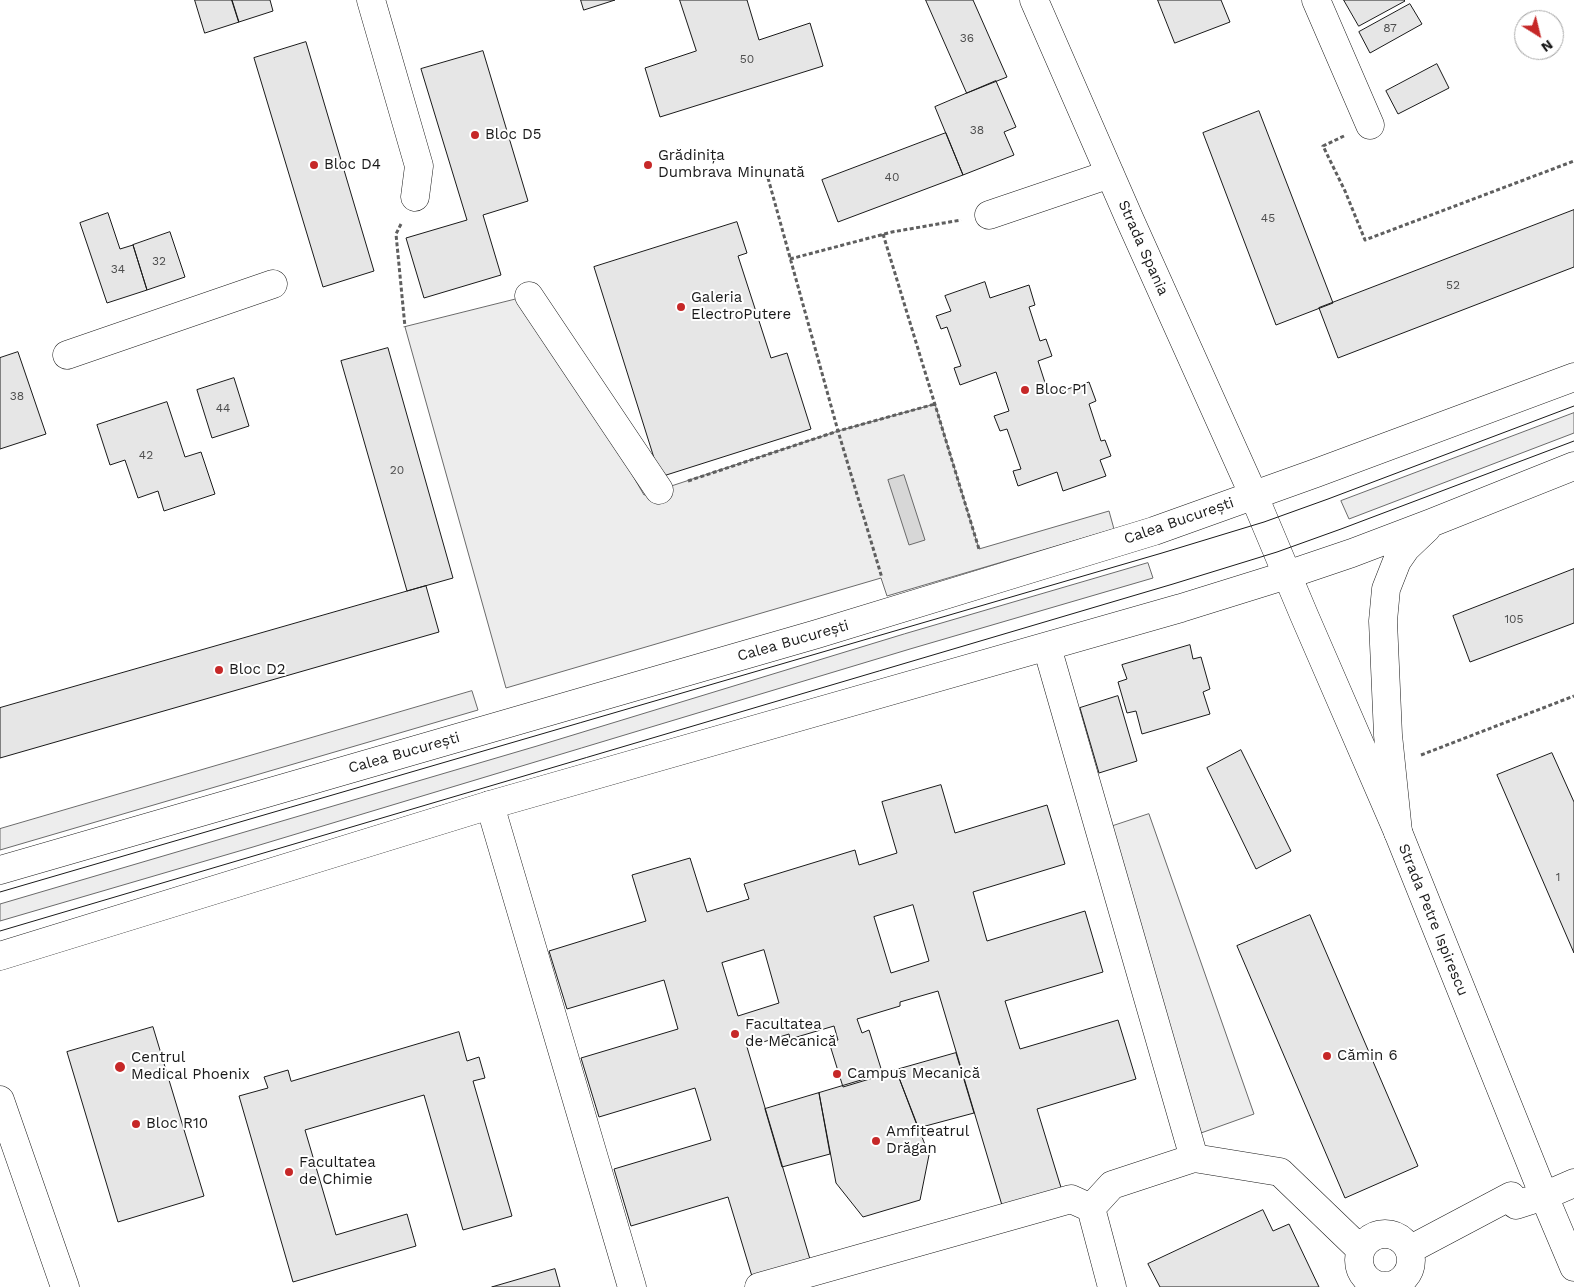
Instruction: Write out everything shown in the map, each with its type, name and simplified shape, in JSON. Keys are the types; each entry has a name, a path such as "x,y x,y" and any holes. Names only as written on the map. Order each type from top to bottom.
{"main road":[{"path":"371,0 419,166 416,197"},
{"name":"Strada Spania","path":"1034,0 1254,496 1287,575"},
{"path":"1316,0 1370,125"},
{"path":"989,215 1110,174"},
{"path":"67,355 273,284"},
{"path":"530,296 659,490"},
{"name":"Calea București","path":"0,870 817,634 1154,531 1254,496 1574,377"},
{"path":"0,956 490,805 1181,608 1287,575 1432,523 1574,466"},
{"path":"1398,832 1391,767 1383,620 1386,589 1396,561 1406,548 1432,523"},
{"name":"Strada Petre Ispirescu","path":"1287,575 1398,832 1574,1267"},
{"path":"1047,647 1194,1158"},
{"path":"490,805 632,1287"},
{"path":"0,1100 65,1287"},
{"path":"1091,1208 1112,1185 1194,1158 1280,1172 1361,1250"},
{"path":"1409,1250 1511,1196 1516,1205 1544,1196 1574,1182"},
{"path":"759,1287 1071,1199 1091,1208"},
{"path":"1091,1208 1112,1287"},
{"path":"1385,1234 1395,1236 1404,1242 1409,1250 1412,1260 1409,1270 1404,1279 1392,1284 1374,1286 1361,1270 1359,1260 1361,1250 1371,1238 1385,1234"}],"path":[{"path":"1370,125 1323,146 1346,191 1365,240 1574,161"},
{"path":"768,178 838,431 882,578"},
{"path":"405,327 396,234 416,197"},
{"path":"790,259 883,234 989,215"},
{"path":"883,234 979,549"},
{"path":"659,490 838,431 935,404"},
{"path":"1391,767 1574,696"}],"shaded area":[{"path":"529,296 644,495 838,431 935,404 979,549 1109,511 1114,529 887,596 881,578 506,688 405,327"},
{"path":"1574,413 1574,433 1349,519 1341,501"},
{"path":"904,475 925,540 909,545 888,480"},
{"path":"1148,563 1153,578 0,921 0,904"},
{"path":"472,691 478,710 0,850 0,829"},
{"path":"1149,814 1254,1114 1201,1133 1098,831"}],"building":[{"path":"195,0 232,0 239,22 205,33"},
{"path":"232,0 270,0 273,11 239,22"},
{"path":"581,0 615,0 584,10"},
{"path":"680,0 747,0 759,40 810,23 823,66 660,117 645,68 696,51"},
{"path":"926,0 973,0 1007,77 967,93"},
{"path":"1158,0 1221,0 1230,22 1175,43"},
{"path":"1344,0 1404,0 1405,1 1359,26"},
{"path":"1410,4 1422,24 1370,53 1359,32"},
{"name":"Bloc D4","path":"306,42 374,271 323,287 254,58"},
{"name":"Bloc D5","path":"483,51 528,201 483,215 501,275 424,298 406,238 467,220 421,69"},
{"path":"1437,64 1449,88 1398,114 1386,91"},
{"path":"996,81 1016,127 1004,132 1014,155 963,175 935,107"},
{"path":"1259,111 1333,303 1276,325 1203,133"},
{"path":"946,133 963,175 838,222 822,180"},
{"path":"1574,210 1574,267 1338,358 1319,308"},
{"path":"108,213 120,249 133,245 147,290 107,303 80,223"},
{"path":"737,222 747,253 738,256 771,358 787,353 811,429 660,477 594,267"},
{"path":"170,232 185,277 147,290 133,245"},
{"name":"Bloc P1","path":"985,282 990,298 1029,285 1035,305 1029,307 1040,341 1046,339 1052,356 1038,361 1049,395 1089,382 1096,401 1089,404 1101,441 1105,440 1111,456 1100,460 1106,476 1063,491 1057,472 1018,486 1013,471 1021,469 1007,429 1000,431 994,416 1009,411 996,372 960,385 954,368 961,366 947,327 941,329 936,316 951,311 945,296"},
{"path":"388,348 453,578 407,591 341,361"},
{"path":"18,352 46,434 0,449 0,358"},
{"path":"234,378 249,426 212,438 197,390"},
{"path":"167,402 185,457 201,452 215,494 164,511 158,491 138,498 125,460 110,465 97,425"},
{"path":"1574,569 1574,623 1470,662 1453,616"},
{"name":"Bloc D2","path":"426,586 439,632 0,758 0,708"},
{"path":"1190,645 1193,659 1201,657 1210,689 1203,692 1210,714 1142,734 1136,711 1127,713 1118,682 1127,679 1122,665"},
{"path":"1118,696 1137,761 1099,773 1080,708"},
{"path":"1241,750 1291,851 1256,869 1207,768"},
{"path":"1552,753 1574,802 1574,953 1497,775"},
{"name":"Facultatea de Mecanică","path":"941,785 955,833 1047,805 1065,864 973,892 987,941 1085,911 1103,972 1005,1001 1020,1049 1118,1020 1136,1079 1037,1109 1063,1194 1004,1212 938,991 900,1002 900,1006 857,1019 862,1033 869,1030 883,1075 843,1087 829,1042 838,1040 834,1026 790,1039 789,1034 747,1047 812,1266 754,1283 728,1197 631,1226 614,1169 711,1140 695,1088 599,1117 581,1058 678,1029 664,980 567,1009 549,951 646,921 632,875 690,858 707,912 749,899 744,884 855,850 859,865 897,853 882,802","holes":["913,905 929,961 891,973 874,917","764,950 779,1003 738,1016 722,963"]},
{"name":"Cămin 6","path":"1310,915 1418,1166 1345,1198 1237,946"},
{"name":"Bloc R10","path":"153,1027 204,1196 118,1222 67,1052"},
{"name":"Facultatea de Chimie","path":"459,1032 467,1061 479,1057 485,1078 473,1081 512,1216 463,1230 424,1095 305,1130 336,1235 407,1214 416,1246 293,1282 239,1096 268,1088 264,1077 288,1070 291,1081"},
{"path":"956,1053 974,1113 918,1128 896,1070"},
{"name":"Amfiteatrul Drăgan","path":"896,1070 929,1155 920,1200 863,1217 836,1183 819,1093"},
{"path":"819,1093 830,1154 782,1167 765,1109"},
{"path":"1263,1210 1273,1231 1289,1224 1319,1287 1160,1287 1148,1264"},
{"path":"555,1269 560,1287 492,1287"}],"tram line":[{"path":"0,892 1264,522 1574,406"},
{"path":"0,931 1277,552 1574,441"}],"place":[{"name":"Bloc D5","path":"475,135"},
{"name":"Bloc D4","path":"314,165"},
{"name":"Grădinița Dumbrava Minunată","path":"648,165"},
{"name":"Galeria ElectroPutere","path":"681,307"},
{"name":"Bloc P1","path":"1025,390"},
{"name":"Bloc D2","path":"219,670"},
{"name":"Facultatea de Mecanică","path":"735,1034"},
{"name":"Cămin 6","path":"1327,1056"},
{"name":"Centrul Medical Phoenix","path":"120,1067"},
{"name":"Campus Mecanică","path":"837,1074"},
{"name":"Bloc R10","path":"136,1124"},
{"name":"Amfiteatrul Drăgan","path":"876,1141"},
{"name":"Facultatea de Chimie","path":"289,1172"}]}
